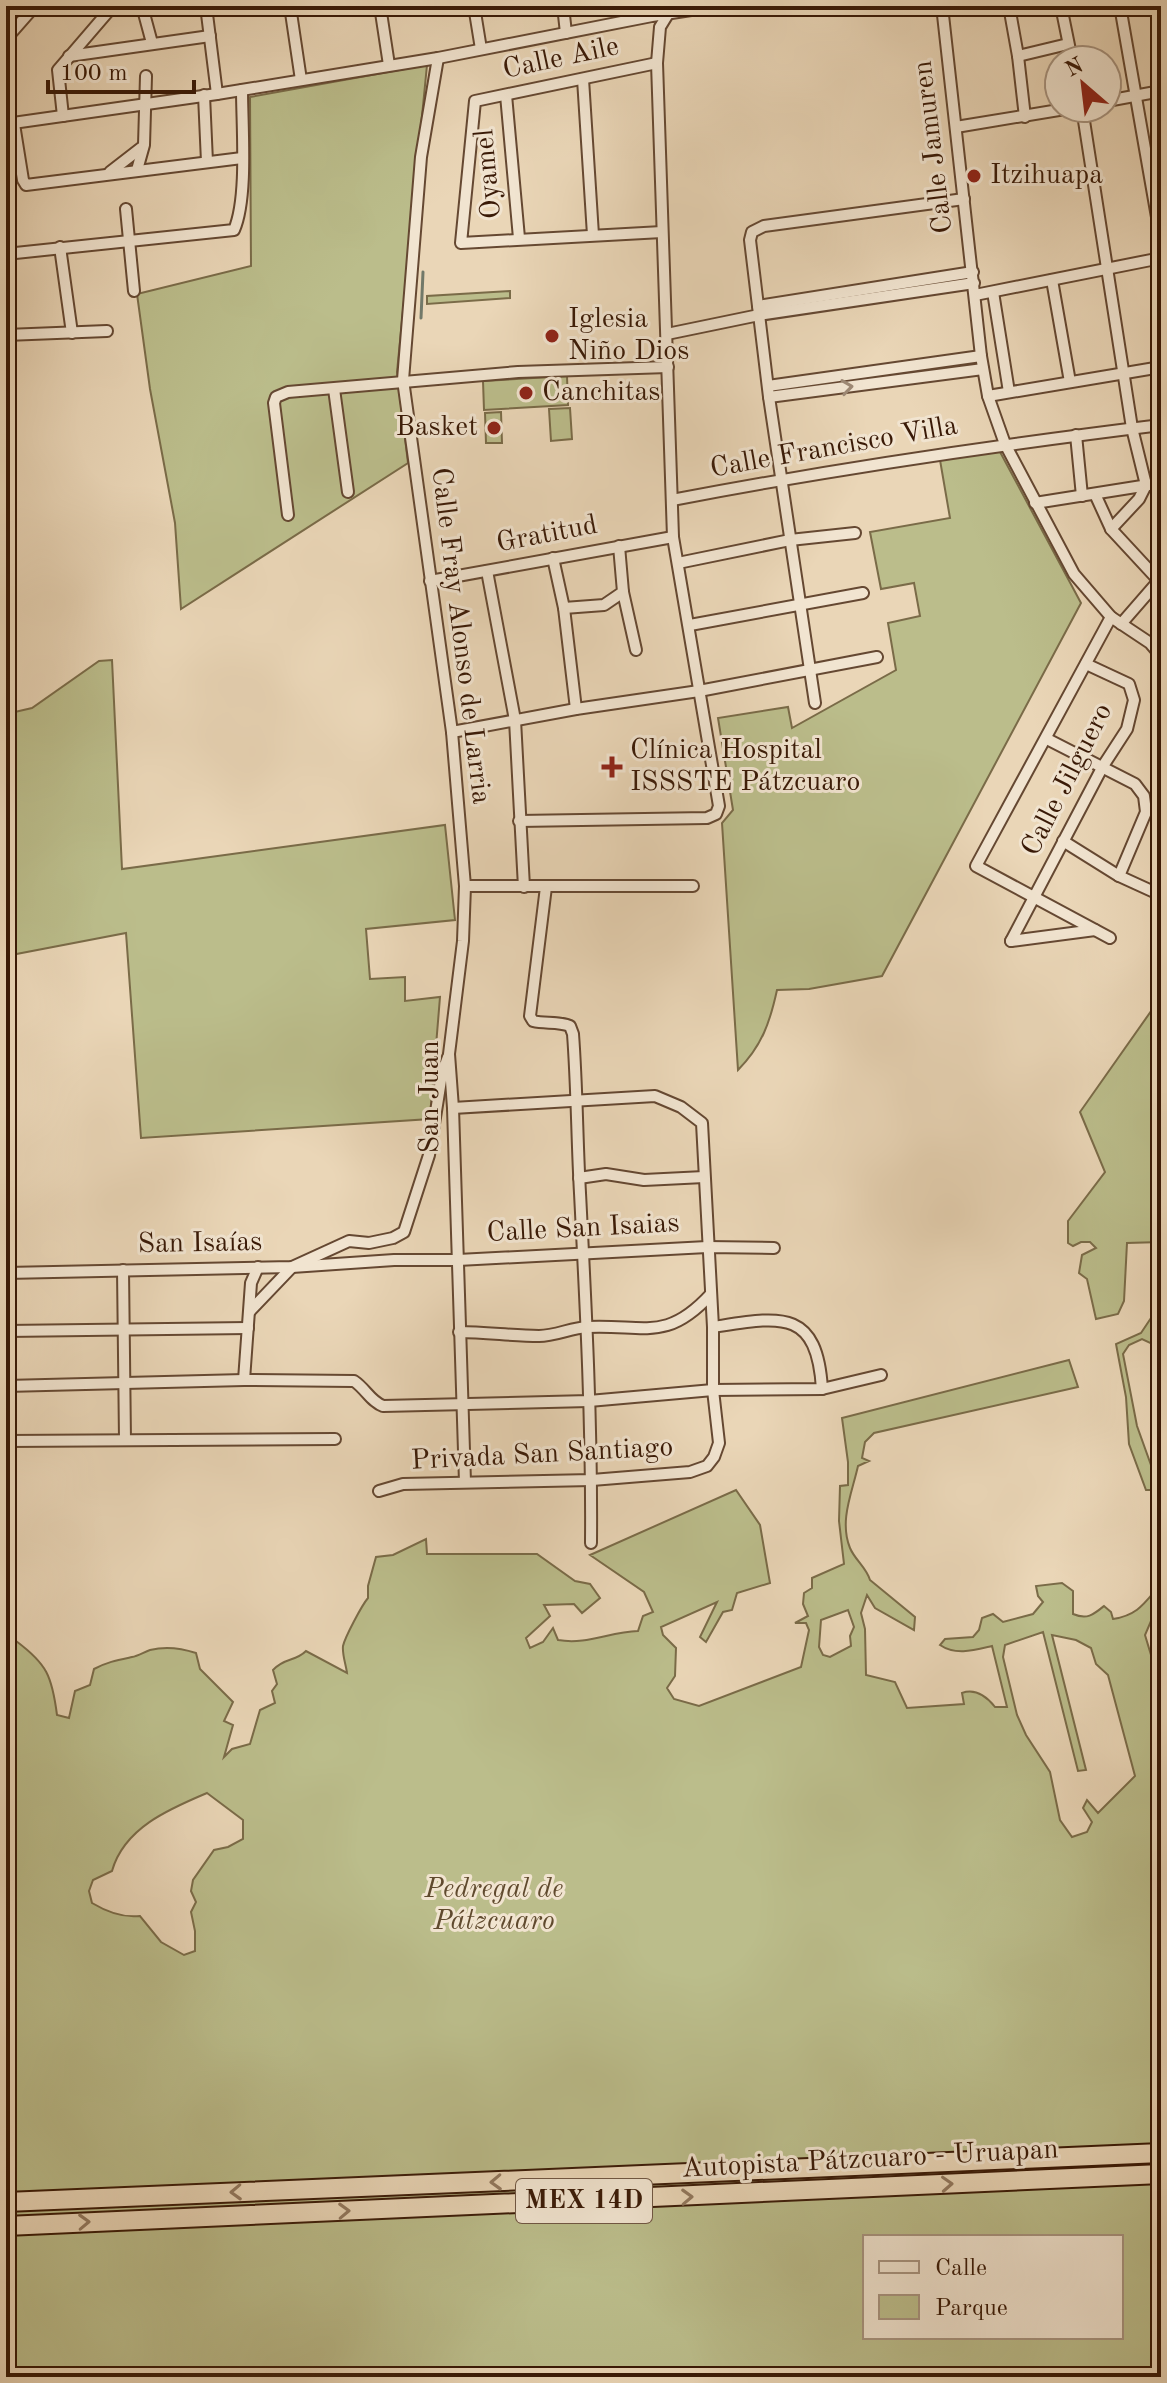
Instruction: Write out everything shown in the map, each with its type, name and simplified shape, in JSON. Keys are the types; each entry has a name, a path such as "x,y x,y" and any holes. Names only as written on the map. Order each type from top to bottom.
{"highway":[{"name":"Autopista Pátzcuaro - Uruapan","path":"6,2202 1161,2153"},
{"name":"Autopista Pátzcuaro - Uruapan","path":"6,2226 1161,2174"}],"street":[{"path":"6,39 35,6"},
{"path":"63,116 58,70 113,6"},
{"path":"142,6 152,43"},
{"path":"206,6 217,94"},
{"path":"290,6 301,80"},
{"path":"380,6 389,65"},
{"path":"474,6 481,49"},
{"path":"563,6 566,33"},
{"path":"242,158 26,185 10,124 438,58 667,10 717,6"},
{"name":"Calle Jamuren","path":"942,6 988,396 1005,444 1074,574 1111,617 1150,643 1161,656"},
{"path":"1009,6 1025,117"},
{"path":"1061,6 1068,44"},
{"path":"1120,6 1161,240"},
{"path":"519,821 707,818 716,814 719,806 673,537 657,63 660,27 667,10"},
{"path":"69,56 210,36"},
{"path":"1018,56 1043,50"},
{"name":"Calle Fray Alonso de Larria","path":"438,58 421,157 403,380 452,732 465,886"},
{"name":"Calle Aile","path":"461,243 475,101 657,63"},
{"path":"137,170 144,145 146,76"},
{"path":"583,79 593,235"},
{"path":"6,254 234,230 239,219 242,90"},
{"path":"1123,98 1161,91"},
{"path":"204,95 207,162"},
{"name":"Oyamel","path":"461,243 519,238 506,95"},
{"path":"956,127 1043,113"},
{"path":"1084,124 1132,428 1146,485 1139,499 1111,529"},
{"path":"105,175 144,145"},
{"path":"815,703 769,391 750,240 752,232 764,226 964,199"},
{"path":"126,209 134,291"},
{"path":"519,238 662,232"},
{"path":"60,247 72,333"},
{"path":"975,295 1161,258"},
{"path":"667,334 759,311 973,278"},
{"path":"1052,280 1070,382"},
{"path":"993,292 1009,392"},
{"path":"6,335 107,331"},
{"path":"769,391 880,376 981,356"},
{"path":"288,515 274,403 276,397 288,392 403,380 668,367"},
{"path":"988,396 1161,367"},
{"path":"880,376 983,369"},
{"path":"334,389 348,492"},
{"name":"Calle Francisco Villa","path":"672,500 782,479 1005,444 1161,425"},
{"path":"1076,435 1082,496"},
{"path":"1035,503 1161,483"},
{"path":"1095,494 1111,529 1160,580 1121,624"},
{"path":"678,563 790,540 855,533"},
{"name":"Gratitud","path":"430,581 673,537"},
{"path":"619,546 623,592 636,650"},
{"path":"553,558 564,608 576,709"},
{"path":"487,571 515,720 524,887"},
{"path":"564,608 604,605 623,592"},
{"path":"690,625 863,593"},
{"path":"1110,938 976,866 1111,617"},
{"path":"452,732 699,691 877,657"},
{"name":"Calle Jilguero","path":"1086,664 1129,684 1134,700 1127,729 1103,766 1011,941 1095,930"},
{"path":"1047,739 1135,784 1144,796 1146,812 1119,876"},
{"path":"1063,841 1119,876 1154,892"},
{"path":"465,886 693,886"},
{"name":"San Juan","path":"465,886 463,941 449,1054 465,1482"},
{"path":"546,887 530,1016 533,1021 563,1023 570,1026 573,1034 592,1480 591,1543"},
{"path":"250,1311 292,1267 349,1241 369,1243 393,1238 404,1232 429,1155 442,1074 449,1054"},
{"path":"453,1108 655,1096 681,1107 702,1123 713,1327 713,1390"},
{"path":"579,1178 606,1174 644,1180 704,1177"},
{"name":"Calle San Isaias","path":"394,1260 458,1260 707,1247 774,1248"},
{"name":"San Isaías","path":"6,1273 292,1267 394,1260"},
{"path":"244,1380 251,1283 258,1267"},
{"path":"123,1270 125,1440"},
{"path":"459,1332 540,1336 586,1327 661,1328 680,1321 711,1294"},
{"path":"713,1327 753,1321 792,1323 806,1331 819,1354 822,1389"},
{"path":"6,1331 248,1328"},
{"path":"6,1386 244,1380 354,1381 364,1388 373,1402 383,1406 589,1401 713,1390 822,1389 881,1375"},
{"name":"Privada San Santiago","path":"379,1491 403,1484 592,1480 690,1472 707,1466 719,1443 713,1390"},
{"path":"6,1441 335,1439"}],"green space":[{"path":"427,65 397,372 408,463 181,609 175,523 150,389 137,294 251,266 250,97"},
{"path":"510,291 510,298 427,304 427,296"},
{"name":"Canchitas","path":"567,376 568,405 484,410 483,381"},
{"path":"570,408 572,439 551,441 549,409"},
{"name":"Basket","path":"501,412 502,443 486,443 485,413"},
{"path":"999,450 1081,603 882,976 809,989 777,990 764,1033 738,1070 722,823 733,810 718,718 788,707 792,728 896,670 888,623 920,616 914,583 881,589 870,532 950,518 940,460"},
{"path":"112,660 122,869 445,825 455,920 366,929 370,979 405,977 405,1001 440,997 430,1119 141,1138 126,933 6,956 6,714 32,708 99,661"},
{"path":"1161,997 1161,1242 1127,1243 1124,1301 1118,1314 1096,1319 1087,1279 1079,1273 1082,1255 1096,1248 1090,1242 1073,1246 1068,1243 1068,1221 1105,1172 1080,1112"},
{"path":"1161,1303 1161,1348 1142,1339 1129,1345 1123,1354 1137,1426 1161,1493 1161,1509 1153,1490 1146,1490 1129,1444 1126,1397 1116,1344 1141,1333"},
{"name":"Pedregal de Pátzcuaro","path":"1069,1360 1078,1387 874,1433 865,1442 862,1458 869,1461 858,1466 848,1507 847,1538 870,1580 915,1617 914,1630 875,1608 867,1595 861,1613 865,1629 866,1675 895,1682 907,1708 964,1704 962,1693 972,1692 985,1697 995,1707 1007,1707 992,1646 959,1651 940,1645 945,1639 973,1637 979,1630 982,1618 993,1614 1003,1622 1033,1614 1043,1602 1036,1586 1062,1583 1073,1591 1073,1614 1090,1616 1104,1606 1113,1619 1135,1611 1161,1584 1161,1621 1154,1614 1145,1635 1161,1688 1161,2377 6,2377 6,1642 16,1641 41,1664 53,1690 57,1715 69,1718 75,1691 90,1685 94,1669 156,1649 173,1648 196,1653 200,1669 233,1702 224,1721 233,1725 224,1757 232,1749 250,1744 260,1710 275,1703 272,1691 277,1684 273,1670 277,1666 306,1651 347,1673 343,1646 368,1598 376,1557 393,1555 426,1539 427,1554 537,1554 575,1581 590,1584 600,1598 582,1613 574,1604 544,1605 550,1616 526,1638 530,1648 543,1642 553,1628 558,1640 569,1641 638,1631 643,1616 653,1612 644,1592 590,1555 736,1490 760,1525 770,1583 737,1593 732,1610 723,1612 706,1642 700,1637 717,1602 661,1627 663,1635 676,1648 675,1676 667,1688 674,1699 699,1706 801,1667 809,1630 806,1623 795,1623 808,1616 803,1604 804,1593 812,1588 812,1578 844,1564 839,1521 840,1486 848,1485 842,1418","holes":["848,1610 854,1627 850,1636 851,1646 830,1657 823,1655 819,1647 821,1620","1043,1632 1078,1771 1086,1770 1052,1635 1076,1640 1091,1648 1096,1664 1108,1675 1135,1776 1098,1813 1087,1800 1083,1808 1092,1822 1087,1832 1072,1837 1060,1820 1050,1772 1017,1715 1003,1657 1005,1645","207,1793 243,1820 243,1839 214,1850 193,1880 191,1891 196,1902 191,1912 195,1951 184,1955 161,1942 140,1916 115,1914 92,1903 89,1891 93,1880 112,1871 118,1856 137,1832 163,1813"]}],"waterway":[{"path":"421,318 423,272"}],"place":[{"name":"Itzihuapa","path":"974,176"},
{"name":"Iglesia Niño Dios","path":"552,336"},
{"name":"Canchitas","path":"526,393"},
{"name":"Basket","path":"494,428"},
{"name":"Clínica Hospital ISSSTE Pátzcuaro","path":"612,767"}]}
